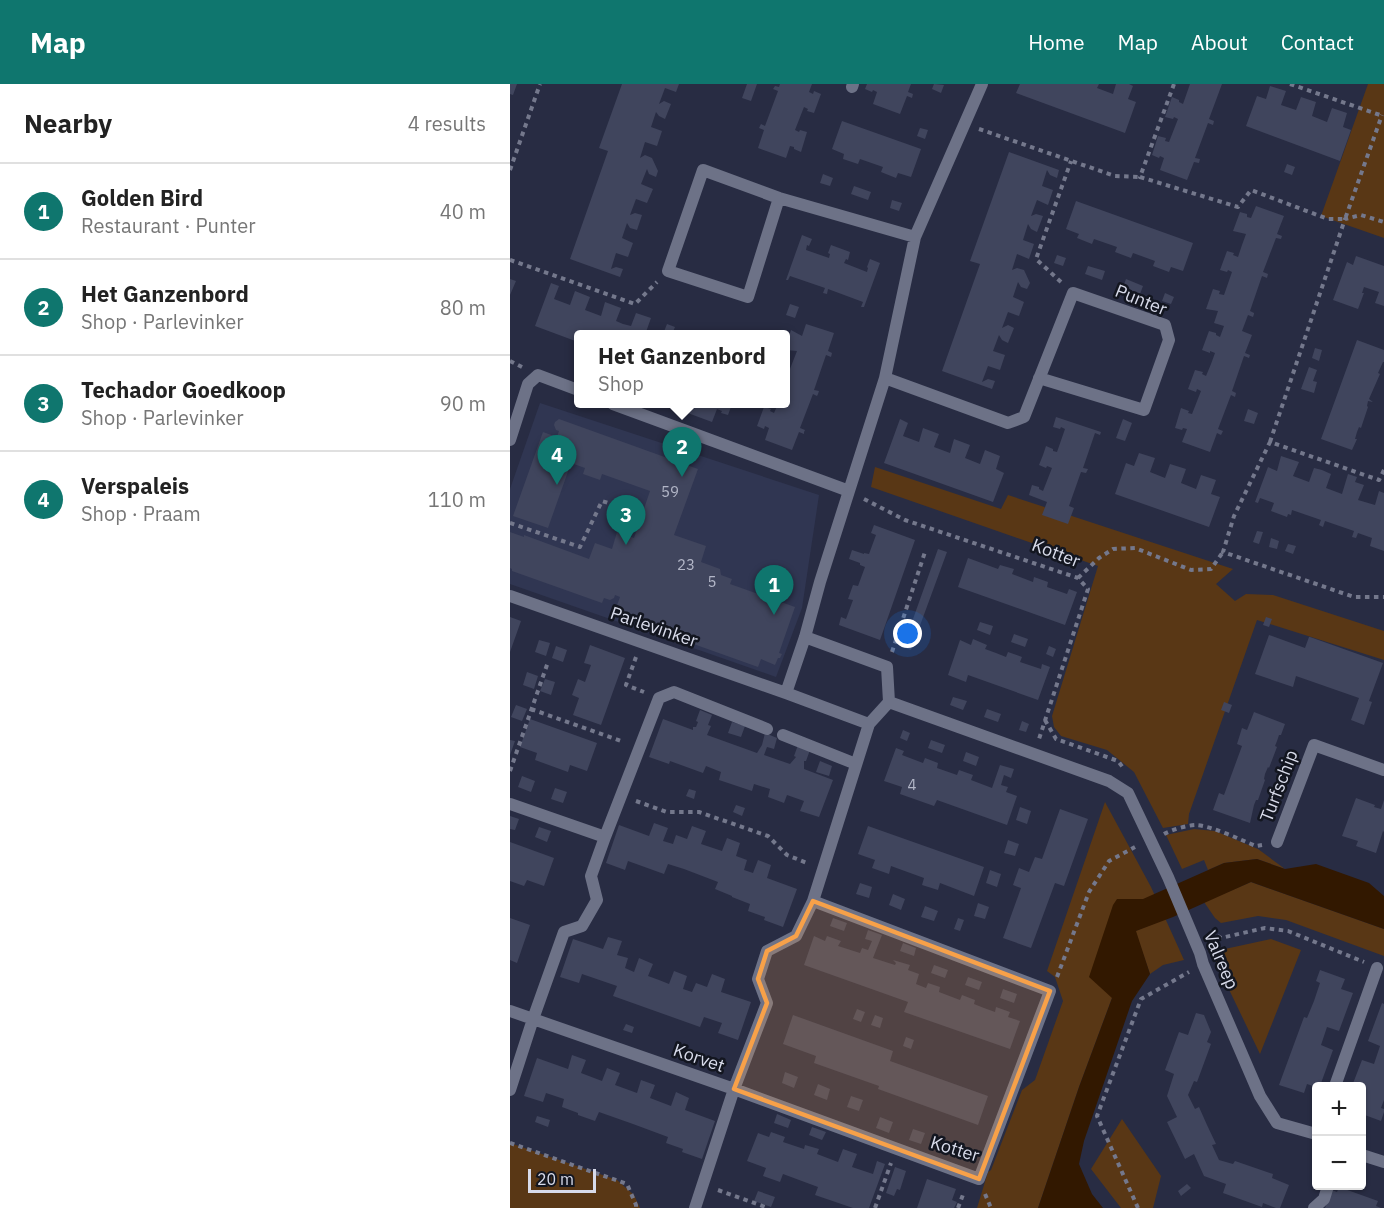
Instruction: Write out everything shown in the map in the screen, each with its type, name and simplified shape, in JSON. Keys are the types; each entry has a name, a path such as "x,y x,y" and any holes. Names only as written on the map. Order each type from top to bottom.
{"street":[{"path":"869,724 786,693 885,378 915,237 982,84"},
{"path":"779,198 748,297 668,271 703,170 779,198 915,237"},
{"path":"885,378 1008,423 1024,417 1073,293"},
{"name":"Punter","path":"1039,378 1144,410 1169,340 1165,325 1073,293"},
{"path":"510,441 528,384 538,375 574,388"},
{"path":"624,408 849,491"},
{"name":"Parlevinker","path":"510,596 786,693"},
{"path":"734,1089 767,1003 758,979 767,951 796,936 813,901 869,724 889,702 887,667 805,637"},
{"path":"510,1090 564,932 582,926 597,900 591,876 659,698 674,692 767,729"},
{"path":"889,702 1035,754"},
{"path":"783,735 856,764"},
{"name":"Turfschip","path":"1277,842 1314,745 1384,770"},
{"name":"Valreep","path":"1035,754 1109,781 1128,793 1168,877 1260,1096 1277,1123 1312,1133"},
{"path":"510,804 605,837"},
{"path":"813,901 1050,991"},
{"path":"1336,1082 1377,968"},
{"name":"Kotter","path":"734,1089 979,1179 1050,991"},
{"name":"Korvet","path":"510,1011 734,1089 695,1208"},
{"path":"1366,1156 1384,1162"},
{"path":"1314,1208 1324,1199 1327,1190"}],"path":[{"path":"510,170 540,84"},
{"path":"1140,177 1173,84"},
{"path":"1078,578 1099,558 1113,549 1135,548 1191,570 1211,569 1223,552 1234,516 1270,442 1345,219 1383,116 1290,84"},
{"path":"964,124 1115,176 1140,177 1238,207 1251,190 1329,219 1345,219 1361,214 1384,222"},
{"path":"1071,161 1036,259 1073,293"},
{"path":"510,260 635,304 668,271"},
{"path":"1270,442 1379,480 1384,470"},
{"name":"Kotter","path":"849,491 905,520 1078,578 1088,589 1035,754"},
{"path":"510,523 580,547 602,501 634,511"},
{"path":"887,667 926,552"},
{"path":"1223,552 1354,597 1384,597"},
{"path":"642,642 626,685 659,698"},
{"path":"510,771 548,662"},
{"path":"531,709 640,748"},
{"path":"621,796 667,813 699,812 768,836 787,855 822,869"},
{"path":"1050,991 1059,974 1089,892 1109,861 1169,831 1196,825 1256,846 1277,842"},
{"path":"1206,927 1221,938 1265,927 1288,932 1377,968"},
{"path":"1138,1208 1097,1116 1141,999 1203,964"},
{"path":"510,1143 627,1184 636,1208"},
{"path":"875,1208 896,1148"},
{"path":"703,1184 768,1208"}],"highlighted area":[{"path":"813,901 1050,991 979,1179 734,1089 767,1003 758,979 767,951 796,936"}],"shaded area":[{"path":"1368,84 1384,84 1384,238 1321,216"},
{"path":"540,403 819,495 802,608 776,677 510,584 510,489"},
{"path":"875,467 1001,509 1008,495 1233,569 1216,584 1235,601 1246,594 1273,595 1384,631 1384,660 1257,620 1189,814 1188,824 1163,828 1134,772 1107,750 1061,736 1054,727 1052,716 1098,566 871,487"},
{"path":"1105,802 1151,887 1184,960 1163,965 1150,974 1135,931 1158,922 1143,899 1112,998 1038,1208 977,1208 988,1172 991,1170 1022,1090 1035,1080 1063,1001 1055,977 1047,971"},
{"path":"1194,829 1215,831 1258,849 1285,869 1257,859 1224,863 1208,870 1204,860 1182,869 1166,835"},
{"path":"1257,859 1285,869 1316,864 1369,883 1384,896 1384,929 1251,882 1136,931 1150,974 1132,1001 1084,1141 1079,1164 1092,1194 1103,1208 1038,1208 1112,998 1089,977 1113,905 1117,899 1143,899 1224,863"},
{"path":"1251,882 1384,929 1384,956 1286,920 1258,916 1221,923 1204,902"},
{"path":"1271,939 1301,950 1260,1054 1211,952"},
{"path":"1122,1119 1161,1176 1153,1208 1121,1208 1091,1169"},
{"path":"510,1143 617,1180 634,1195 640,1208 510,1208"}],"building":[{"path":"510,84 517,84 513,95 510,94"},
{"path":"622,84 679,84 676,92 665,88 659,104 664,101 671,104 665,119 656,112 651,127 662,131 657,146 645,142 640,158 645,155 652,158 658,171 656,177 649,174 647,169 641,184 653,189 647,203 636,199 630,215 635,213 642,215 637,230 630,228 627,223 622,238 633,243 628,257 616,253 611,269 616,267 623,269 620,277 570,259 608,151 599,148"},
{"path":"747,84 757,84 751,101 742,98"},
{"path":"780,84 812,84 809,92 813,94 814,91 821,94 814,113 807,111 808,109 804,107 795,130 807,132 801,152 790,146 786,158 758,148 764,130 759,128 761,124 765,126 778,91 773,89 775,86 779,87"},
{"path":"867,84 911,84 908,92 913,94 912,98 907,96 900,114 873,104 877,92 865,89"},
{"path":"934,84 944,85 941,93 932,89"},
{"path":"1020,84 1099,84 1097,88 1113,94 1116,84 1129,84 1133,86 1128,99 1136,102 1125,133 1016,93"},
{"path":"1190,84 1222,84 1209,119 1214,121 1213,125 1208,123 1195,158 1200,159 1199,163 1194,162 1187,180 1160,170 1164,158 1152,155 1158,136 1166,138 1165,141 1169,142 1178,119 1165,117 1172,97 1183,104"},
{"path":"1270,86 1286,91 1281,105 1296,110 1301,97 1316,102 1312,116 1327,122 1332,108 1347,113 1343,127 1351,130 1340,161 1246,126 1257,96 1266,99"},
{"path":"842,121 921,149 911,177 898,173 896,178 881,172 883,167 860,159 858,164 843,159 844,154 832,149"},
{"path":"920,128 928,130 925,139 917,136"},
{"path":"1009,152 1059,170 1057,178 1050,175 1047,170 1042,186 1053,190 1048,205 1037,200 1031,216 1036,214 1043,216 1037,232 1028,224 1023,240 1034,244 1029,259 1017,254 1012,270 1017,268 1024,270 1030,283 1027,289 1021,287 1018,282 1013,297 1024,302 1019,316 1008,312 1002,328 1008,325 1014,328 1008,343 999,335 993,351 1005,355 1000,370 988,366 982,382 988,379 995,381 992,389 942,371 980,264 970,261"},
{"path":"1287,164 1295,167 1292,175 1284,172"},
{"path":"823,174 833,178 830,186 820,183"},
{"path":"854,186 871,192 868,200 851,194"},
{"path":"892,200 902,203 899,211 890,208"},
{"path":"1076,201 1193,243 1183,271 1171,267 1169,272 1153,266 1155,261 1133,253 1131,258 1115,252 1117,247 1094,239 1092,244 1077,238 1079,234 1066,229"},
{"path":"1256,206 1284,216 1277,234 1282,236 1281,239 1276,238 1263,272 1268,274 1267,278 1262,276 1250,311 1254,313 1253,317 1248,315 1242,331 1252,335 1245,353 1250,355 1249,358 1244,356 1232,391 1236,393 1235,397 1231,395 1218,429 1223,431 1221,435 1217,433 1210,452 1182,442 1187,429 1175,428 1181,408 1192,414 1201,391 1188,389 1195,370 1203,372 1202,374 1206,376 1215,353 1202,350 1209,331 1220,337 1224,326 1214,323 1218,311 1206,309 1213,289 1224,295 1232,272 1220,270 1227,251 1238,257 1246,234 1233,231 1240,212 1251,218"},
{"path":"802,235 812,239 806,250 829,258 831,245 850,252 848,260 846,259 844,263 867,272 870,259 880,263 864,307 861,307 863,302 828,289 827,294 823,293 825,288 790,276 786,280"},
{"path":"1057,255 1066,258 1063,266 1054,263"},
{"path":"1356,256 1384,266 1384,306 1375,303 1379,292 1364,287 1358,309 1333,300 1347,262 1353,265"},
{"path":"1088,266 1105,271 1102,280 1085,274"},
{"path":"510,279 516,281 510,295"},
{"path":"1126,279 1143,286 1140,294 1123,287"},
{"path":"551,283 559,286 554,299 570,305 575,291 590,297 585,310 601,316 605,302 621,308 616,321 623,324 631,326 636,313 651,318 647,330 574,330 574,341 535,326"},
{"path":"1165,293 1174,297 1171,304 1162,301"},
{"path":"790,304 799,307 795,318 786,315"},
{"path":"667,324 675,327 674,330 665,330"},
{"path":"806,324 834,333 828,351 832,353 831,357 826,355 814,390 819,391 818,394 817,396 813,394 800,428 805,430 804,434 799,432 792,450 765,440 769,428 765,426 764,429 757,426 764,408 771,409 770,411 774,413 776,408 790,408 790,369 797,351 790,350 791,330 802,336"},
{"path":"1357,340 1384,350 1384,362 1369,399 1373,402 1368,401 1368,407 1352,450 1321,439"},
{"path":"1315,348 1322,350 1319,361 1312,358"},
{"path":"1309,367 1317,370 1313,381 1317,382 1314,393 1301,389"},
{"path":"686,408 731,408 728,415 717,409 712,422 685,412"},
{"path":"1248,409 1258,413 1254,424 1244,421"},
{"path":"1056,417 1101,432 1100,435 1095,433 1083,468 1088,469 1086,473 1081,472 1069,506 1074,508 1068,524 1042,515 1047,502 1029,495 1032,485 1043,491 1052,468 1039,465 1046,446 1057,452 1065,429 1053,427"},
{"path":"559,419 698,469 674,535 706,546 701,562 720,569 721,575 732,579 730,584 795,607 779,653 782,654 775,665 761,659 758,667 615,616 620,597 615,595 610,600 604,598 602,603 512,571 510,568 510,532 589,559 595,543 612,549 617,532 634,538 650,491 602,474 600,480 583,474 585,468 571,463 548,528 513,516 543,432 557,437 559,431 554,425"},
{"path":"900,419 908,423 903,436 919,442 923,428 939,434 934,447 950,453 954,439 970,445 965,458 980,464 985,450 1000,456 996,469 1004,473 993,502 884,463"},
{"path":"1123,419 1132,423 1125,441 1116,438"},
{"path":"1139,453 1155,458 1150,472 1165,478 1170,464 1186,469 1181,483 1196,489 1201,475 1216,480 1211,494 1220,497 1209,527 1115,494 1126,463 1134,466"},
{"path":"1281,456 1299,462 1293,476 1309,482 1314,468 1331,474 1326,488 1342,494 1348,474 1357,477 1355,482 1364,485 1358,500 1375,505 1379,491 1384,493 1384,551 1370,546 1372,538 1358,533 1356,538 1352,537 1354,531 1325,521 1323,527 1319,525 1321,520 1292,510 1291,515 1288,514 1287,517 1271,511 1274,503 1260,498 1258,503 1255,502 1268,467 1277,471"},
{"path":"874,525 915,540 880,640 839,625 841,617 846,619 853,600 848,599 853,585 858,586 865,567 849,559 852,550 869,554 876,535 871,533"},
{"path":"1257,531 1263,532 1259,544 1253,542"},
{"path":"1271,538 1279,541 1277,549 1269,547"},
{"path":"1288,544 1296,546 1293,554 1285,551"},
{"path":"938,549 947,552 911,650 903,647"},
{"path":"968,558 998,569 1000,565 1014,569 1012,574 1033,582 1034,577 1048,582 1047,587 1067,594 1069,589 1077,592 1065,625 958,587"},
{"path":"510,617 521,621 510,652"},
{"path":"1266,617 1272,619 1269,627 1263,625"},
{"path":"980,622 993,626 990,635 977,630"},
{"path":"1014,634 1028,639 1025,647 1011,642"},
{"path":"1269,635 1305,648 1310,637 1383,663 1369,701 1372,702 1364,725 1351,720 1359,698 1296,676 1293,687 1255,674"},
{"path":"973,639 987,645 985,649 1006,657 1008,652 1022,657 1020,662 1041,669 1042,664 1050,667 1038,700 968,675 966,682 948,675 960,640 971,645"},
{"path":"539,640 550,643 546,656 535,652"},
{"path":"590,645 625,658 601,725 573,715 579,698 572,695 578,679 585,682 591,665 584,663"},
{"path":"556,646 567,650 563,662 552,658"},
{"path":"1049,646 1056,649 1053,657 1046,654"},
{"path":"527,672 538,676 534,689 523,685"},
{"path":"545,679 555,682 551,695 540,691"},
{"path":"953,697 967,701 963,710 950,705"},
{"path":"1224,702 1232,705 1229,713 1221,710"},
{"path":"516,705 527,709 522,721 511,717"},
{"path":"987,709 1001,714 998,722 984,717"},
{"path":"700,710 712,715 707,735 757,753 765,733 777,738 774,749 767,747 764,755 790,764 796,757 794,756 798,745 810,750 804,761 804,769 833,780 819,817 800,811 804,801 787,795 784,803 768,797 770,789 754,784 752,791 719,780 721,772 706,766 703,773 670,761 669,764 649,757 663,719 693,730 698,722 696,721"},
{"path":"1254,712 1285,724 1265,774 1258,800 1254,805 1250,823 1213,810 1219,793 1224,795 1242,746 1237,744 1242,728 1247,730"},
{"path":"530,719 597,743 587,771 570,765 568,772 535,760 537,753 520,747"},
{"path":"1022,721 1029,724 1026,732 1019,730"},
{"path":"732,722 745,726 741,737 728,733"},
{"path":"903,730 910,733 907,741 900,738"},
{"path":"510,740 515,741 510,755"},
{"path":"931,740 945,745 942,753 928,748"},
{"path":"896,748 904,751 902,755 923,763 925,758 938,763 937,768 957,775 959,770 973,775 971,780 992,788 1000,765 1014,769 1011,778 1004,775 1001,785 1008,787 1006,792 1017,796 1007,825 937,800 934,806 900,794 902,787 884,781"},
{"path":"966,752 979,757 976,766 963,761"},
{"path":"820,761 832,766 829,776 816,772"},
{"path":"522,776 535,781 531,792 518,787"},
{"path":"555,788 567,792 563,803 551,799"},
{"path":"689,789 696,791 694,799 686,796"},
{"path":"1356,798 1381,809 1384,800 1384,832 1376,853 1356,846 1358,841 1342,836"},
{"path":"736,805 745,808 742,816 733,812"},
{"path":"1020,807 1031,811 1027,824 1016,820"},
{"path":"1060,809 1088,819 1064,886 1055,883 1031,948 1003,938 1021,888 1013,885 1019,868 1029,872 1035,857 1042,859"},
{"path":"510,816 519,819 515,830 510,829"},
{"path":"654,823 668,828 663,841 673,844 676,835 687,839 692,826 706,831 701,844 722,851 727,838 740,843 736,856 747,860 744,870 753,873 758,860 771,865 767,878 797,889 783,927 748,911 750,904 715,889 718,882 684,869 668,864 664,874 628,861 625,870 606,863 619,825 649,836"},
{"path":"868,826 984,867 974,896 940,883 938,890 922,885 924,878 891,866 889,874 872,868 875,860 858,854"},
{"path":"539,827 551,831 547,842 535,837"},
{"path":"1008,840 1019,844 1015,856 1004,853"},
{"path":"510,842 554,858 544,886 527,880 524,886 510,881"},
{"path":"990,870 1001,874 997,887 986,883"},
{"path":"860,883 872,887 869,898 856,894"},
{"path":"893,894 905,899 901,910 889,905"},
{"path":"978,903 989,907 985,919 974,916"},
{"path":"925,906 938,911 934,921 921,917"},
{"path":"510,918 530,925 517,963 510,960"},
{"path":"833,918 847,923 844,931 830,926"},
{"path":"958,918 964,920 960,931 954,929"},
{"path":"868,930 882,935 873,958 895,965 893,960 910,965 908,970 919,974 916,984 926,988 928,983 940,987 939,992 960,1000 962,995 975,1000 974,1004 995,1012 996,1007 1010,1012 1008,1017 1020,1021 1010,1049 904,1012 908,1002 804,965 814,936 825,941 827,936 841,941 838,946 860,953 862,948 868,950 872,941 865,939"},
{"path":"608,937 622,941 617,955 628,958 625,968 634,972 639,958 653,964 648,976 669,984 674,971 687,976 683,989 692,992 696,983 707,987 712,974 725,979 721,992 751,1002 738,1040 718,1033 722,1023 704,1017 700,1027 613,996 617,986 582,974 579,983 560,977 573,939 603,949"},
{"path":"903,943 916,948 914,956 900,951"},
{"path":"934,965 948,970 945,978 931,973"},
{"path":"1320,970 1345,979 1341,989 1353,993 1339,1031 1327,1027 1321,1045 1333,1050 1321,1082 1312,1082 1312,1086 1307,1084 1304,1093 1279,1085 1304,1017 1307,1018 1314,1001 1320,983 1316,981"},
{"path":"968,977 982,982 979,990 965,985"},
{"path":"1003,989 1017,994 1014,1003 1000,998"},
{"path":"1382,1003 1384,1004 1384,1100 1381,1108 1384,1112 1381,1121 1366,1115 1366,1082 1354,1082 1362,1060 1374,1064 1380,1046 1368,1041"},
{"path":"857,1009 865,1012 861,1022 853,1019"},
{"path":"1196,1013 1204,1015 1211,1032 1207,1042 1211,1044 1197,1082 1194,1081 1188,1095 1195,1109 1199,1107 1216,1144 1212,1145 1219,1160 1233,1164 1235,1161 1273,1174 1272,1178 1289,1185 1280,1208 1263,1203 1262,1207 1223,1193 1226,1184 1204,1176 1194,1154 1185,1159 1167,1122 1177,1117 1167,1096 1174,1074 1165,1070 1179,1032 1188,1035"},
{"path":"793,1015 893,1051 890,1061 988,1096 978,1125 814,1063 816,1056 783,1044"},
{"path":"875,1015 883,1018 880,1028 871,1025"},
{"path":"626,1024 634,1027 632,1033 623,1030"},
{"path":"906,1037 914,1040 911,1049 903,1046"},
{"path":"572,1055 586,1060 581,1073 602,1081 607,1068 620,1073 615,1085 637,1093 641,1080 655,1085 650,1098 671,1106 676,1092 689,1098 685,1110 715,1121 702,1159 666,1143 668,1137 633,1124 599,1112 595,1121 578,1115 562,1107 564,1099 546,1093 543,1102 524,1096 537,1058 568,1069"},
{"path":"785,1072 798,1077 794,1088 782,1083"},
{"path":"818,1084 830,1089 827,1100 814,1095"},
{"path":"851,1096 863,1100 859,1111 847,1107"},
{"path":"777,1114 791,1120 788,1128 774,1123"},
{"path":"537,1116 550,1120 548,1127 535,1122"},
{"path":"880,1117 893,1122 889,1133 876,1128"},
{"path":"812,1127 826,1132 822,1140 809,1135"},
{"path":"913,1129 925,1133 921,1144 909,1140"},
{"path":"771,1132 785,1137 783,1142 804,1149 805,1145 819,1149 817,1154 838,1162 843,1149 857,1154 852,1167 873,1174 877,1161 885,1164 869,1208 853,1208 815,1195 818,1187 783,1174 780,1182 763,1176 766,1168 747,1161 758,1133 769,1137"},
{"path":"946,1141 958,1145 954,1156 942,1151"},
{"path":"895,1167 906,1171 900,1190 897,1189 894,1196 886,1193"},
{"path":"927,1179 956,1189 952,1200 957,1202 954,1208 917,1208"},
{"path":"1187,1184 1191,1188 1181,1196 1178,1191"},
{"path":"1332,1190 1337,1192 1338,1190 1347,1190 1378,1201 1376,1206 1381,1208 1325,1208"},
{"path":"758,1191 775,1197 771,1207 754,1201"}],"place":[{"name":"Het Ganzenbord","path":"682,477"},
{"name":"Verspaleis","path":"557,485"},
{"name":"Techador Goedkoop","path":"626,545"},
{"name":"Golden Bird","path":"774,615"}]}
